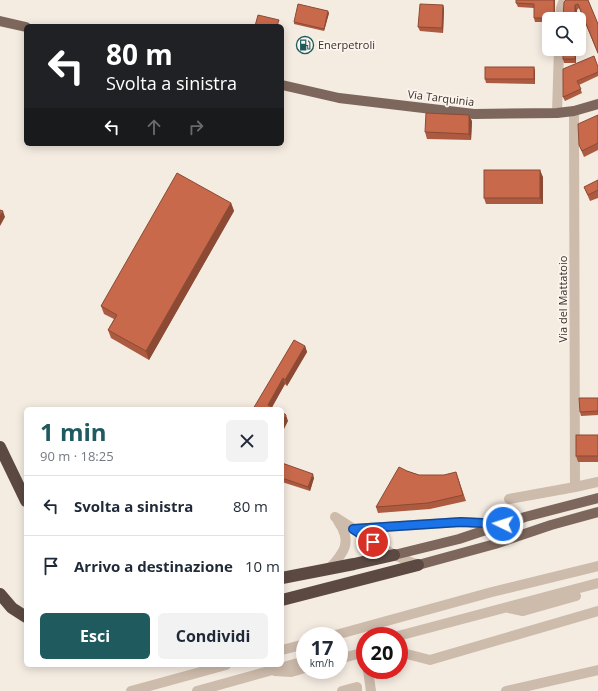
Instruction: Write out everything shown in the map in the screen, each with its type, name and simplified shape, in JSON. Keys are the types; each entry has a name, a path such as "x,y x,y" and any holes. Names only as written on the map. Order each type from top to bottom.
{"highway":[{"path":"0,447 24,497"},
{"path":"284,578 394,555"},
{"path":"284,599 418,565"},
{"path":"0,594 12,608 24,615"}],"main road":[{"path":"0,21 24,27"},
{"name":"Via Tarquinia","path":"284,85 339,98 474,114 557,113 574,111 598,104"},
{"path":"394,555 459,539 525,517 598,498"},
{"path":"418,565 495,544 551,525 598,512"}],"street":[{"path":"561,12 564,0"},
{"path":"557,113 560,56"},
{"name":"Via del Mattatoio","path":"574,111 575,487"},
{"path":"509,499 598,482"},
{"path":"329,569 342,555 346,543 344,531 334,516 394,555 418,565"},
{"path":"353,529 461,522 503,524"},
{"path":"348,632 492,592 598,566"},
{"path":"408,633 598,583"},
{"path":"507,608 524,611 598,590"},
{"path":"408,654 430,660 598,611"},
{"path":"284,649 296,646"},
{"path":"284,667 296,663"},
{"path":"131,691 219,667"},
{"path":"197,691 283,667"},
{"path":"506,691 598,670"},
{"path":"268,671 291,672 296,671"},
{"path":"369,679 371,691"},
{"path":"342,691 357,687 358,691"}],"building":[{"path":"516,0 554,0 554,12 542,12 542,18 534,18 534,4 516,3"},
{"path":"566,0 588,0 598,24 598,53 586,24 586,12 581,12 578,4 575,5 575,12 563,12 564,2"},
{"path":"298,4 328,11 324,29 294,22"},
{"path":"420,4 443,5 442,28 418,27"},
{"path":"258,15 279,20 278,24 256,24"},
{"path":"563,56 575,56 575,59 563,59"},
{"path":"594,56 598,67 598,72 577,81 581,89 563,97 563,69"},
{"path":"485,67 534,67 534,79 485,79"},
{"path":"426,113 469,115 469,134 425,132"},
{"path":"598,115 598,143 582,151 579,145 578,124"},
{"path":"484,170 540,170 540,198 484,198"},
{"path":"177,173 231,203 146,351 108,330 117,315 101,306"},
{"path":"598,180 598,190 588,195 584,187"},
{"path":"294,340 305,346 285,380 283,378 268,405 272,407 254,407"},
{"path":"579,398 598,398 598,411 580,412"},
{"path":"576,435 598,435 598,456 576,456"},
{"path":"284,464 313,474 308,487 284,479"},
{"path":"399,467 419,475 444,475 456,472 463,495 428,503 376,507"}],"place":[{"name":"Enerpetroli","path":"305,45"}],"route":[{"path":"373,542 353,529 388,528 461,522 503,524"}]}
